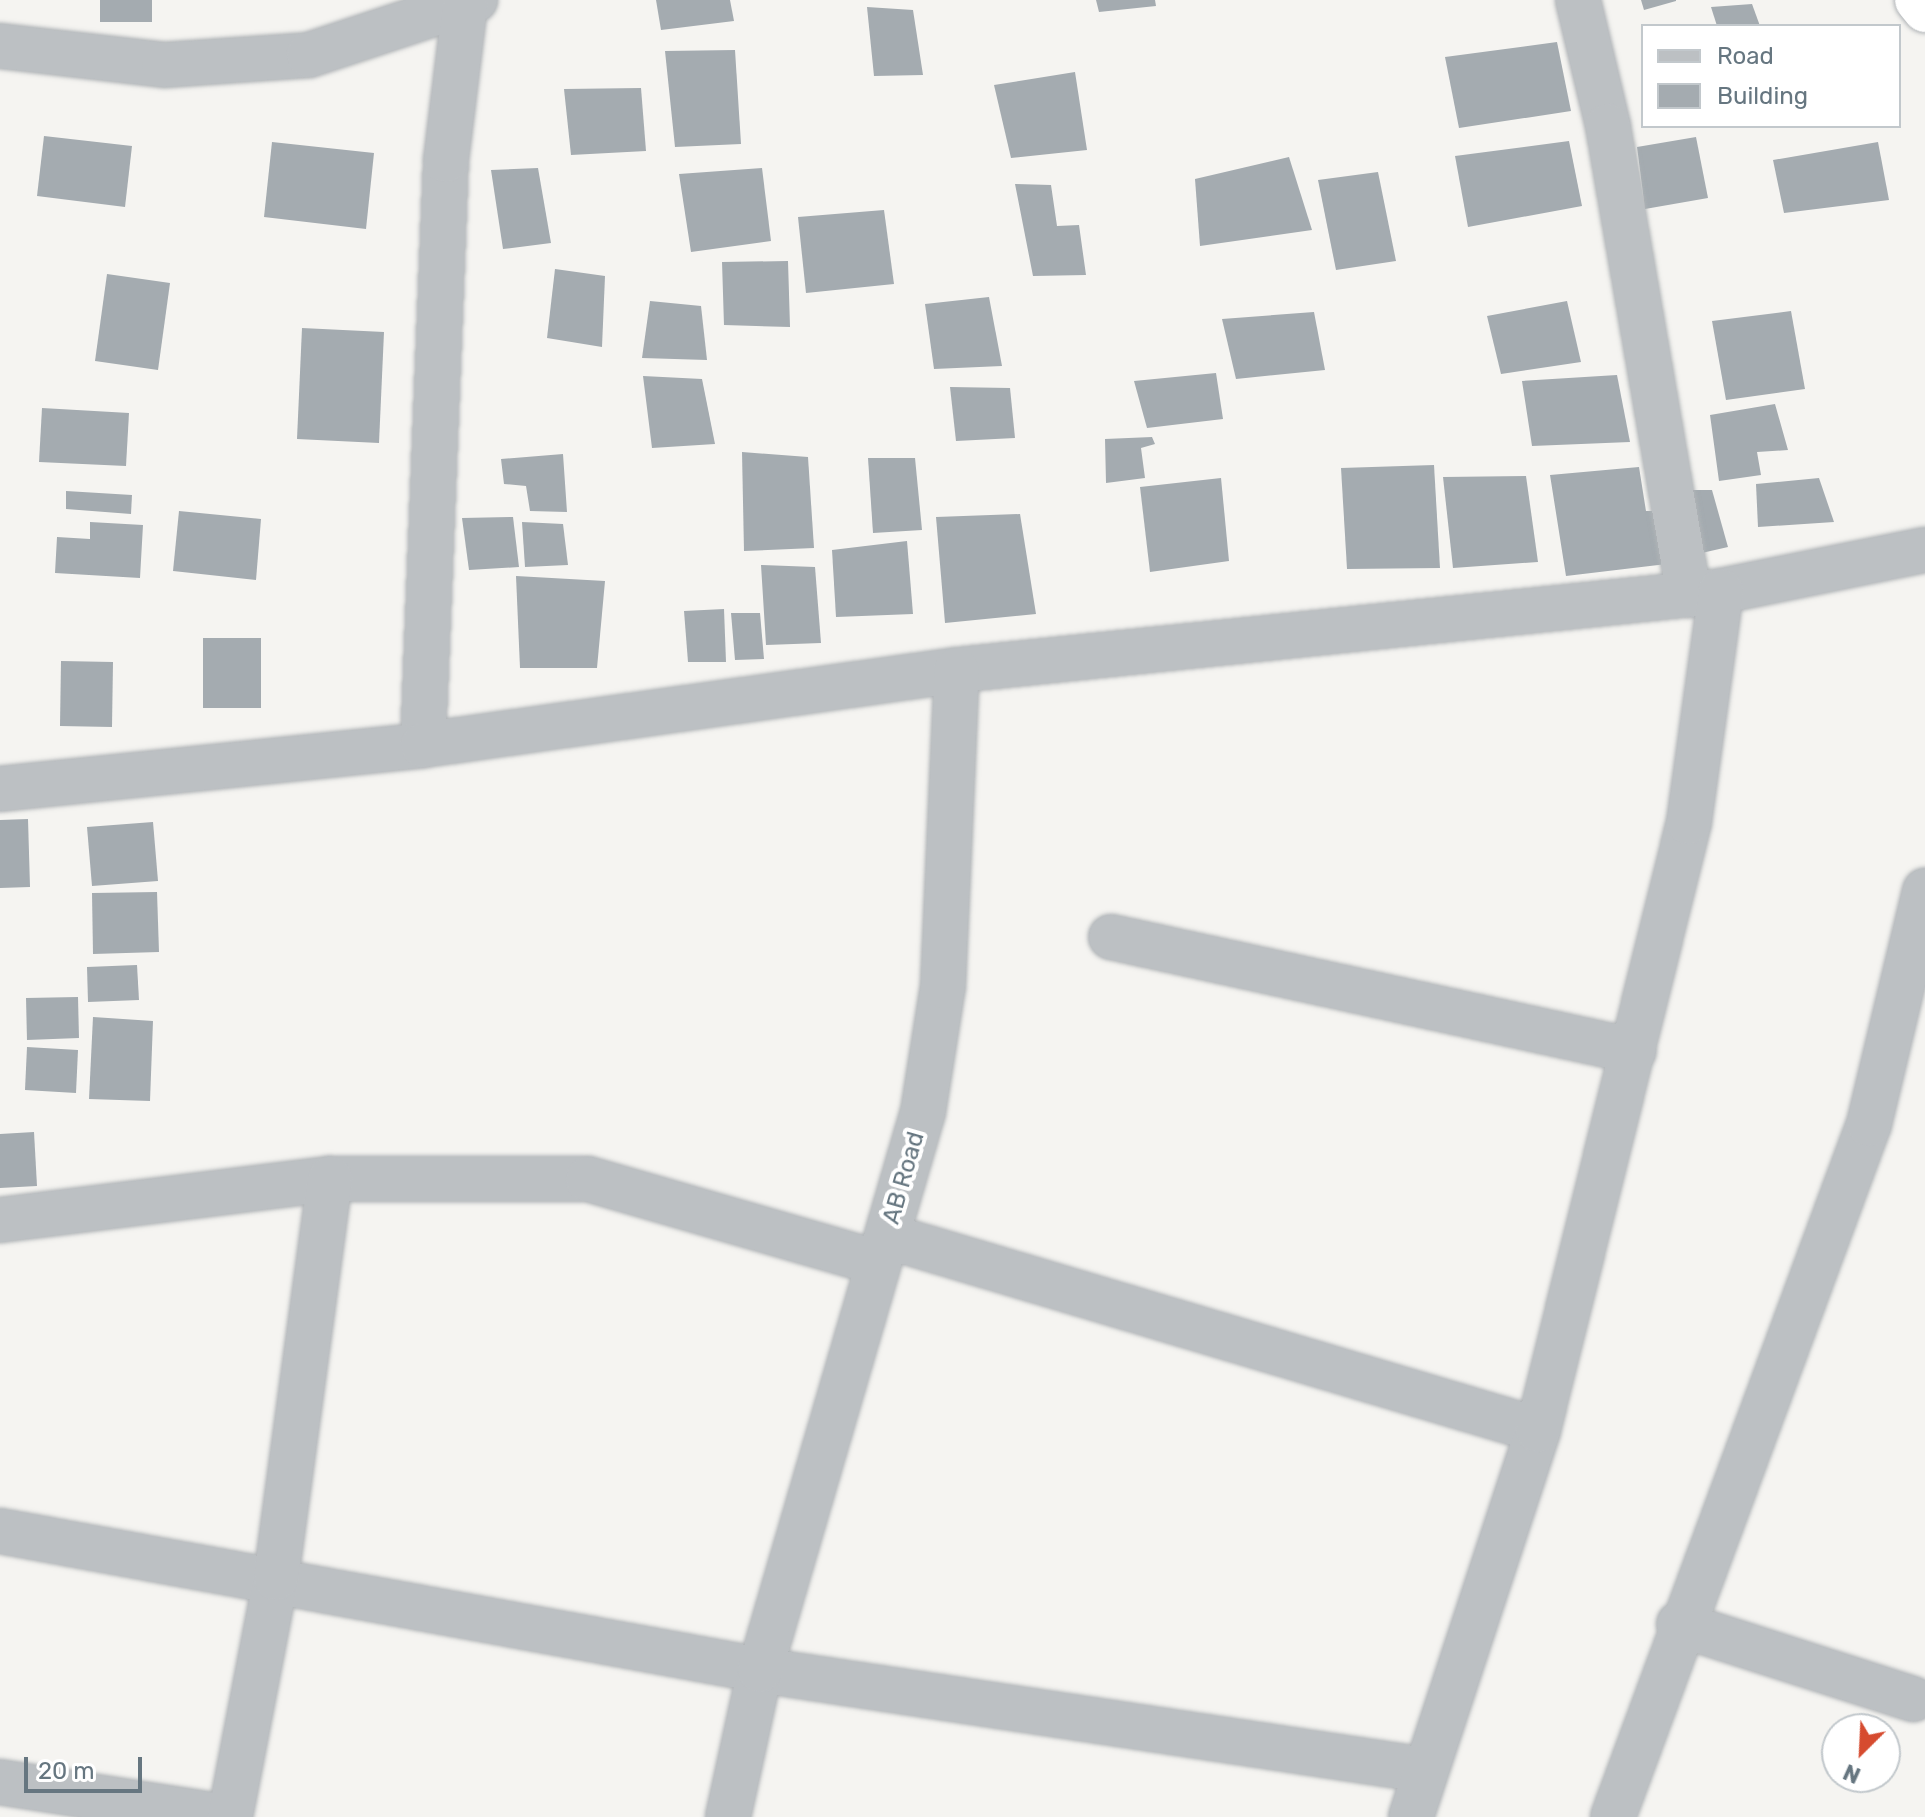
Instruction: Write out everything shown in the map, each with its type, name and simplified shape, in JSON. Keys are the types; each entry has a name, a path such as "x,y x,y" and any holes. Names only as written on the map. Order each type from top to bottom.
{"highway":[{"path":"1917,0 1925,10"}],"street":[{"path":"1411,1817 1538,1430 1689,822 1705,593 1608,126 1578,0"},
{"path":"0,46 164,65 309,55 470,3 446,160 423,745"},
{"path":"0,789 423,745 957,670 1705,593 1925,550"},
{"name":"AB Road","path":"728,1817 760,1670 923,1112 943,986 957,670"},
{"path":"1613,1817 1679,1624 1794,1342 1869,1124 1925,891"},
{"path":"1111,937 1634,1051"},
{"path":"0,1220 330,1179 588,1179 881,1249 1538,1430"},
{"path":"0,1782 228,1817 276,1578 330,1179"},
{"path":"0,1531 276,1578 760,1670 1425,1770"},
{"path":"1679,1624 1913,1699"}],"building":[{"path":"100,0 152,0 152,22 100,22"},
{"path":"656,0 730,0 734,21 661,30"},
{"path":"1096,0 1155,0 1156,6 1099,12"},
{"path":"1641,0 1676,0 1676,1 1644,10"},
{"path":"1752,4 1759,24 1716,24 1711,7"},
{"path":"867,7 913,10 923,75 874,76"},
{"path":"1557,42 1571,111 1459,128 1445,57"},
{"path":"735,50 741,144 675,147 665,51"},
{"path":"1075,72 1087,150 1011,158 994,85"},
{"path":"641,88 646,151 571,155 564,89"},
{"path":"44,136 132,146 125,207 37,196"},
{"path":"1696,137 1708,198 1645,209 1637,147"},
{"path":"1569,141 1582,206 1468,227 1455,156"},
{"path":"272,142 374,153 366,229 264,217"},
{"path":"1878,142 1889,200 1784,213 1773,160"},
{"path":"1289,157 1312,230 1200,246 1195,179"},
{"path":"538,168 551,243 503,249 491,170"},
{"path":"762,168 771,241 691,252 679,174"},
{"path":"1378,172 1396,261 1336,270 1318,180"},
{"path":"1015,184 1051,185 1057,226 1079,225 1086,275 1033,276"},
{"path":"884,210 894,284 806,293 798,217"},
{"path":"788,261 790,327 724,325 722,262"},
{"path":"555,269 605,276 602,347 547,338"},
{"path":"107,274 170,283 158,370 95,361"},
{"path":"989,297 1002,366 934,369 925,304"},
{"path":"650,301 701,306 707,360 642,358"},
{"path":"1567,301 1581,362 1501,374 1487,316"},
{"path":"1791,311 1805,389 1726,400 1712,321"},
{"path":"1314,312 1325,370 1236,379 1222,319"},
{"path":"302,328 384,332 379,443 297,439"},
{"path":"1216,373 1223,419 1147,428 1134,381"},
{"path":"1617,375 1630,442 1532,446 1522,381"},
{"path":"643,376 702,379 715,444 652,448"},
{"path":"950,387 1010,388 1015,438 956,441"},
{"path":"1775,404 1788,450 1757,452 1761,475 1719,481 1710,415"},
{"path":"42,408 129,413 126,466 39,462"},
{"path":"1152,437 1155,444 1141,448 1145,478 1106,483 1105,439"},
{"path":"742,452 808,457 814,548 744,551"},
{"path":"563,454 567,512 530,511 526,486 504,484 501,459"},
{"path":"868,458 915,458 922,530 873,533"},
{"path":"1434,465 1440,568 1347,569 1341,468"},
{"path":"1639,467 1646,511 1666,511 1675,563 1566,576 1550,475"},
{"path":"1526,476 1538,562 1453,568 1443,477"},
{"path":"1221,478 1229,561 1150,572 1140,487"},
{"path":"1819,478 1834,522 1758,527 1756,484"},
{"path":"1682,490 1712,490 1728,547 1693,555"},
{"path":"66,491 132,495 131,514 66,509"},
{"path":"179,511 261,519 256,580 173,571"},
{"path":"1020,514 1036,614 945,623 936,517"},
{"path":"513,517 519,567 469,570 462,518"},
{"path":"90,522 143,525 140,578 55,573 57,537 90,539"},
{"path":"522,522 563,524 568,565 525,567"},
{"path":"907,541 913,614 836,617 832,550"},
{"path":"761,565 815,567 821,643 766,645"},
{"path":"516,576 605,581 597,668 520,668"},
{"path":"724,609 726,662 688,662 684,611"},
{"path":"731,613 760,613 764,659 735,660"},
{"path":"203,638 261,638 261,708 203,708"},
{"path":"61,661 113,662 112,727 60,726"},
{"path":"28,819 30,887 0,888 0,820"},
{"path":"153,822 158,881 92,886 87,827"},
{"path":"157,892 159,952 93,954 92,893"},
{"path":"137,965 139,1000 88,1002 87,967"},
{"path":"78,997 79,1038 27,1040 26,998"},
{"path":"93,1017 153,1021 150,1101 89,1099"},
{"path":"27,1047 78,1050 76,1093 25,1090"},
{"path":"34,1132 37,1186 0,1188 0,1134"}]}
